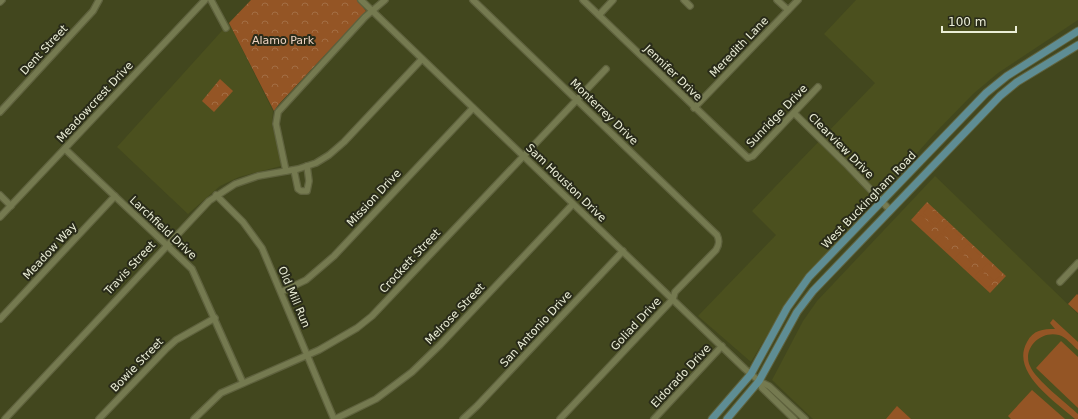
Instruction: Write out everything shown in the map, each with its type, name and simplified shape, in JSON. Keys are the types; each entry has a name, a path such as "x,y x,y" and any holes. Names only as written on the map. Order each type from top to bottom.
{"main road":[{"name":"West Buckingham Road","path":"712,419 751,374 783,315 798,291 822,264 996,85 1078,31"},
{"name":"West Buckingham Road","path":"727,419 759,381 791,322 804,302 831,271 1000,96 1017,82 1078,45"},
{"path":"1045,52 1050,62"},
{"path":"956,125 964,132"},
{"path":"822,264 831,271"},
{"path":"783,315 791,322"}],"street":[{"name":"Dent Street","path":"0,112 94,11 99,0"},
{"name":"Meadowcrest Drive","path":"0,217 205,0"},
{"path":"211,0 226,28"},
{"name":"Sam Houston Drive","path":"360,0 751,374 759,381 769,386 805,419"},
{"path":"286,171 276,124 278,112 372,11 386,0"},
{"name":"Monterrey Drive","path":"473,0 717,235 719,240"},
{"name":"Jennifer Drive","path":"583,0 745,156 750,157"},
{"path":"598,15 613,0"},
{"path":"684,0 690,6"},
{"path":"778,0 788,10"},
{"name":"Meredith Lane","path":"694,108 798,0"},
{"name":"Travis Street","path":"5,419 166,244 216,195 235,184 258,176 294,170 307,166 329,155 344,142 422,59"},
{"name":"Crockett Street","path":"194,419 221,393 243,382 308,356 357,328 372,316 606,69"},
{"name":"Sunridge Drive","path":"750,157 753,156 818,87"},
{"name":"Mission Drive","path":"281,292 306,280 334,256 473,108"},
{"name":"Clearview Drive","path":"794,113 890,210"},
{"name":"Larchfield Drive","path":"65,149 192,269 243,382"},
{"path":"294,170 298,189 301,191 307,191 309,182 307,166"},
{"path":"0,195 11,206"},
{"name":"Old Mill Run","path":"216,195 254,235 262,248 335,419"},
{"name":"Meadow Way","path":"0,319 115,196"},
{"name":"Melrose Street","path":"335,419 376,399 412,372 446,339 573,204"},
{"name":"Goliad Drive","path":"560,419 672,299 675,292 716,250 719,246 719,240"},
{"name":"San Antonio Drive","path":"463,419 623,251"},
{"path":"1060,282 1078,264"},
{"name":"Bowie Street","path":"99,419 176,340 215,318"},
{"name":"Eldorado Drive","path":"654,419 722,346"},
{"name":"Sam Houston Drive","path":"759,381 762,388 794,419"}],"shaded area":[{"path":"856,0 1078,0 1078,20 998,73 973,94 936,132 796,287 751,362 698,316 776,235 752,211 875,83 824,34"},
{"path":"229,23 273,111 272,126 280,153 281,166 239,177 220,186 188,214 117,147"},
{"path":"935,176 1078,314 1078,419 813,419 772,380 803,321 817,301"}],"green space":[{"name":"Alamo Park","path":"251,0 357,0 366,11 274,111 229,23"},
{"path":"220,79 233,91 214,112 202,101"},
{"path":"927,202 1006,276 990,293 911,220"},
{"path":"928,207 941,219 936,225 923,213"},
{"path":"921,215 934,227 928,233 915,220"},
{"path":"948,225 961,237 955,243 943,231"},
{"path":"941,233 953,245 948,251 935,239"},
{"path":"968,244 981,256 975,262 962,250"},
{"path":"960,252 973,264 968,270 955,258"},
{"path":"988,263 1001,274 995,281 982,269"},
{"path":"980,270 993,282 988,288 975,276"},
{"path":"1077,294 1078,295 1078,313 1068,304"},
{"path":"1053,319 1078,342 1078,350 1062,336 1052,334 1045,335 1034,342 1028,353 1028,360 1038,378 1078,414 1078,419 1075,419 1037,385 1029,375 1025,364 1023,353 1029,338 1039,331 1055,329 1050,323"},
{"path":"1061,341 1078,357 1078,408 1036,368"},
{"path":"1032,390 1065,419 1011,419 1008,416"},
{"path":"897,406 911,419 886,419"}]}
